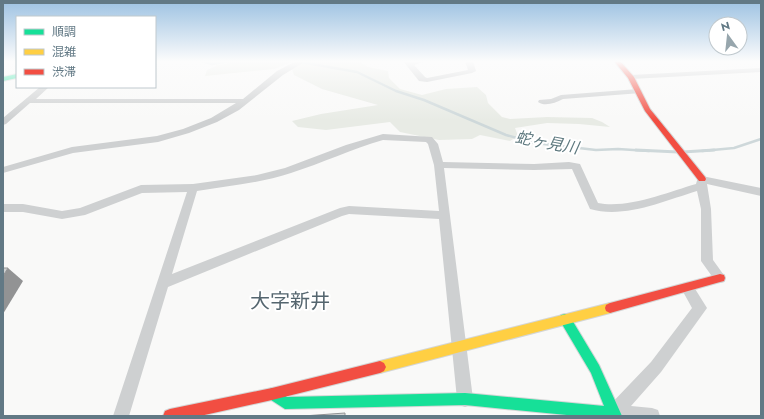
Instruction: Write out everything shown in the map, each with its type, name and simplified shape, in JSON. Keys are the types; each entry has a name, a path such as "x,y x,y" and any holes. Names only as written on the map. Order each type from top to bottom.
{"street":[{"path":"3,170 72,150 158,139 186,131 214,120 246,101 271,81"},
{"path":"170,416 272,394 460,348 720,278 707,261 706,209 702,182 647,110 634,81"},
{"path":"3,122 44,88"},
{"path":"542,102 553,101 561,97 638,91"},
{"path":"30,101 246,101"},
{"path":"3,208 23,208 62,215 81,212 141,189 193,188 257,178 287,171 349,147 383,137 429,139 433,144 439,165 465,399"},
{"path":"439,165 534,167 576,166 594,206 600,209 634,205 702,182 761,192"},
{"path":"121,416 193,188"},
{"path":"162,284 340,212 349,210 445,215"},
{"path":"614,415 656,367 700,308 687,288"},
{"path":"565,320 596,369 614,415"},
{"path":"272,394 285,404 465,399 614,415 652,416"}],"shaded area":[{"path":"305,81 392,81 400,89 422,95 446,89 477,87 486,95 488,103 502,117 510,119 547,117 592,118 610,127 547,123 515,128 518,136 510,141 480,135 472,139 439,140 400,132 390,122 326,130 298,127 292,121 321,114 378,105 322,89"}],"building":[{"path":"3,268 8,268 3,276"},
{"path":"345,413 345,416 303,416"}],"waterway":[{"name":"蛇ヶ見川","path":"375,81 396,91 424,100 506,135 535,143 596,150 618,149 649,151"},
{"name":"蛇ヶ見川","path":"710,150 734,148 761,139"},
{"name":"蛇ヶ見川","path":"636,150 678,152"},
{"name":"蛇ヶ見川","path":"683,152 710,150"},
{"name":"蛇ヶ見川","path":"702,151 710,150"},
{"name":"蛇ヶ見川","path":"710,150 714,150"}],"traffic: fast":[{"path":"565,319 595,369 615,416"},
{"path":"272,394 285,403 465,399 614,413"}],"traffic: slow":[{"path":"380,367 610,308"}],"traffic: jam":[{"path":"633,81 647,110 702,179"},
{"path":"610,308 720,278"},
{"path":"170,416 272,394 380,367"}],"district":[{"name":"大字新井","path":"290,301"}]}
